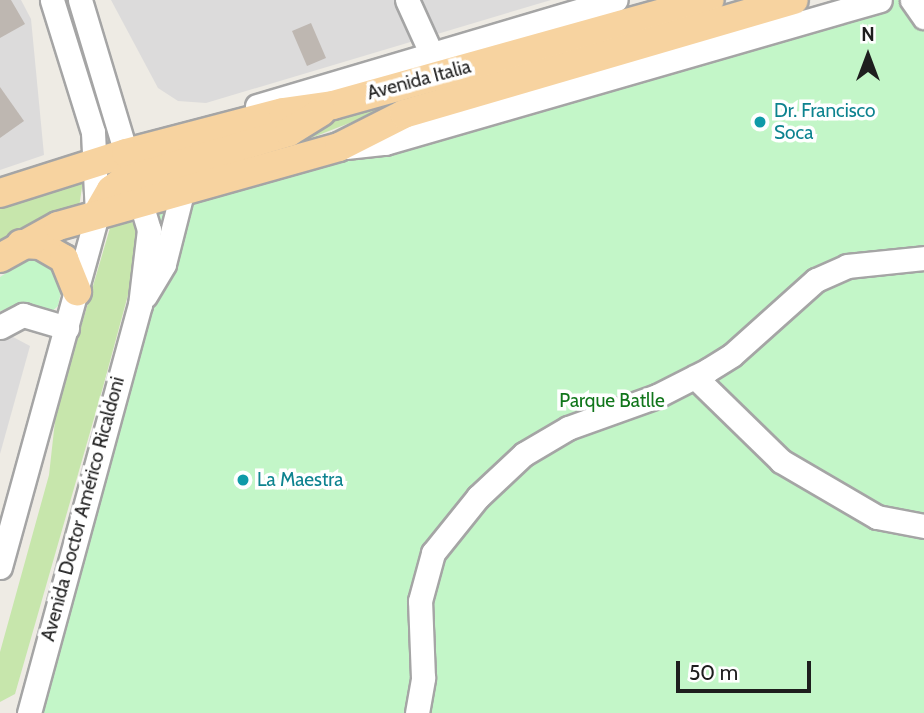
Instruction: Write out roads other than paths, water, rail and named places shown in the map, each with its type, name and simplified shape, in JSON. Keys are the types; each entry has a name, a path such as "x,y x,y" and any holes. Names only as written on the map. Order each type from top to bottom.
{"main road":[{"name":"Avenida Italia","path":"134,178 289,132 333,105 710,0"},
{"name":"Avenida Italia","path":"0,193 97,162 134,178 182,193 340,147 404,114 794,0"},
{"path":"11,251 97,214 111,190 134,178"},
{"path":"11,251 40,245 64,260 77,292"}],"street":[{"path":"0,567 97,214 97,162 93,132 52,0"},
{"name":"Avenida Doctor Américo Ricaldoni","path":"28,713 140,305 149,230 80,0"},
{"path":"407,0 430,53"},
{"name":"Avenida Italia","path":"134,178 142,141 430,53 616,0"},
{"name":"Avenida Italia","path":"340,147 385,143 880,0"},
{"path":"912,0 924,17"},
{"name":"Avenida Doctor Américo Ricaldoni","path":"140,305 164,264 182,193"},
{"path":"416,713 423,678 420,601 423,580 441,539 524,454 568,428 695,377 732,355 816,280 847,266 924,258"},
{"path":"0,327 23,315 67,328"},
{"path":"695,377 781,461 877,517 924,526"}],"place":[{"name":"Dr. Francisco Soca","path":"760,122"},
{"name":"La Maestra","path":"243,480"}],"park label":[{"name":"Parque Batlle","path":"612,401"}]}
